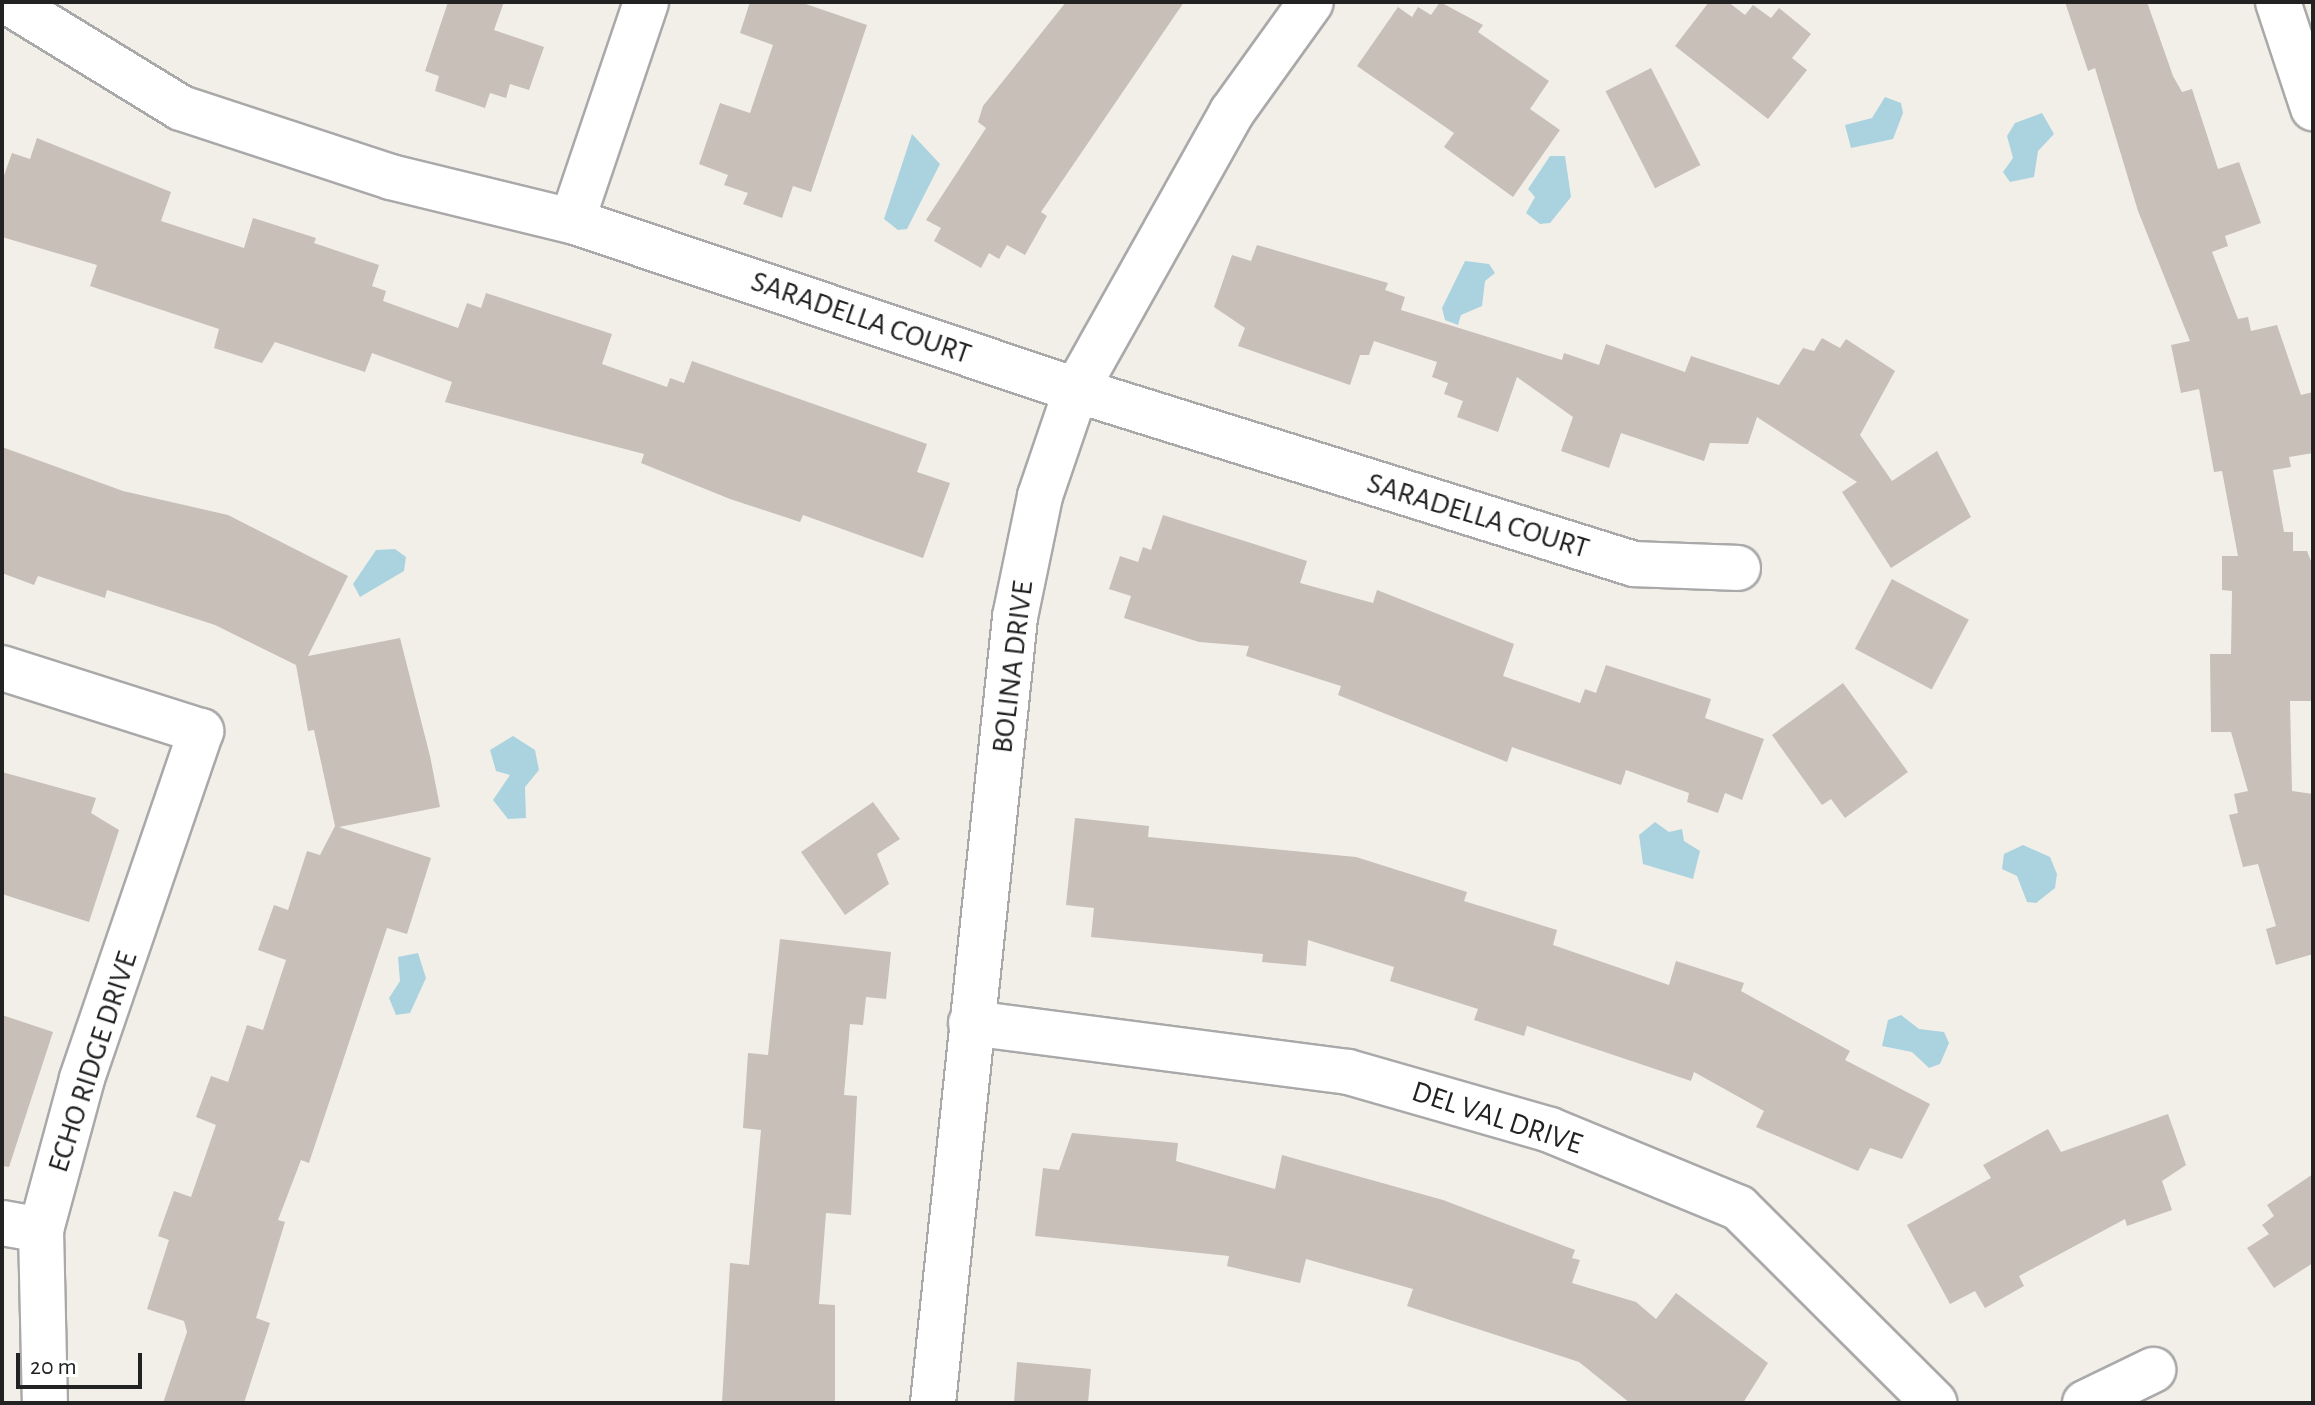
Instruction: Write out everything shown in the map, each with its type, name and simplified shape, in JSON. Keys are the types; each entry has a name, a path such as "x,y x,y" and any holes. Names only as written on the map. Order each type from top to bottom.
{"street":[{"name":"SARADELLA COURT","path":"8,2 181,108 391,177 572,221 1076,390 1634,564 1738,568"},
{"path":"572,221 646,2"},
{"name":"BOLINA DRIVE","path":"933,1403 1015,617 1040,496 1076,390 1232,112 1311,2"},
{"path":"2278,2 2313,108"},
{"name":"ECHO RIDGE DRIVE","path":"2,668 201,731 82,1079 22,1227 45,1403"},
{"name":"DEL VAL DRIVE","path":"971,1023 1348,1072 1550,1130 1739,1208 1935,1403"},
{"path":"2085,1403 2153,1370"}],"water":[{"path":"1885,97 1901,103 1903,113 1893,139 1851,148 1845,125 1872,118"},
{"path":"2042,113 2054,134 2038,151 2034,177 2010,182 2003,172 2013,158 2007,136 2015,123"},
{"path":"912,134 940,164 907,229 898,230 884,219"},
{"path":"1550,156 1565,156 1571,197 1550,223 1540,224 1526,213 1535,197 1528,189"},
{"path":"1465,261 1489,264 1495,273 1485,281 1482,306 1461,315 1458,325 1445,320 1442,308"},
{"path":"395,549 406,557 404,571 360,597 353,584 376,550"},
{"path":"513,736 535,750 539,770 525,787 526,818 508,819 493,800 510,775 496,771 490,750"},
{"path":"1655,822 1669,832 1682,829 1684,841 1700,851 1693,879 1643,864 1639,835"},
{"path":"2023,845 2050,857 2057,874 2055,888 2036,903 2027,902 2017,876 2002,869 2004,854"},
{"path":"418,953 426,978 410,1013 396,1015 389,998 400,981 398,957"},
{"path":"1901,1015 1919,1029 1944,1032 1949,1043 1940,1064 1929,1068 1912,1052 1882,1046 1888,1020"}],"building":[{"path":"448,2 504,2 494,30 544,47 529,90 510,84 506,98 490,93 485,108 435,91 439,76 425,71"},
{"path":"750,2 800,2 867,25 811,192 793,186 782,218 743,204 748,193 724,185 728,175 699,164 720,103 750,113 773,45 740,33"},
{"path":"1066,2 1184,2 1041,212 1047,216 1025,255 1007,245 999,259 989,253 981,268 934,241 941,228 926,220 986,128 978,122 983,106"},
{"path":"1440,2 1483,25 1478,32 1549,81 1530,109 1560,130 1513,197 1444,147 1454,133 1357,66 1398,7 1412,17 1418,7 1431,15"},
{"path":"1709,2 1728,2 1745,15 1753,5 1771,18 1779,8 1811,34 1792,58 1807,70 1768,119 1675,46"},
{"path":"2065,2 2147,2 2173,76 2182,92 2192,89 2218,169 2239,162 2261,223 2225,236 2228,246 2212,252 2238,319 2248,317 2251,331 2277,325 2301,395 2313,392 2313,453 2289,457 2291,467 2273,470 2284,532 2293,532 2293,551 2307,551 2313,566 2313,701 2290,701 2292,791 2313,794 2313,954 2276,965 2266,929 2276,926 2258,864 2243,867 2229,815 2238,813 2234,794 2248,791 2231,732 2211,732 2210,654 2231,654 2232,591 2222,590 2222,556 2238,556 2222,471 2214,472 2199,389 2181,393 2171,345 2190,341 2138,211 2095,68 2088,71"},
{"path":"1651,68 1700,165 1655,188 1606,91"},
{"path":"37,138 171,192 161,221 244,248 253,218 316,238 314,243 379,265 372,286 386,291 383,301 458,328 467,303 481,308 486,293 612,334 602,364 667,387 670,378 684,383 692,361 927,444 917,472 950,483 923,558 803,515 800,522 730,499 641,463 644,454 445,402 452,382 372,353 365,372 275,342 262,363 214,348 219,329 90,286 97,265 2,237 2,181 12,153 30,159"},
{"path":"1257,245 1388,283 1385,290 1405,297 1401,310 1562,360 1564,353 1599,365 1606,344 1685,372 1691,356 1779,385 1803,348 1814,351 1822,338 1840,348 1846,339 1895,371 1860,435 1892,481 1937,451 1971,517 1891,568 1842,492 1857,482 1757,417 1748,444 1710,443 1704,461 1621,433 1609,468 1561,451 1573,417 1517,377 1498,432 1457,417 1463,401 1444,394 1448,383 1432,377 1437,362 1374,341 1369,355 1360,355 1350,385 1238,346 1245,328 1214,307 1232,255 1251,261"},
{"path":"2,447 123,491 228,515 348,576 308,656 400,638 430,756 440,807 339,827 431,858 407,934 387,928 309,1163 301,1160 278,1220 285,1222 256,1318 270,1323 244,1403 163,1403 187,1332 184,1321 147,1309 169,1240 158,1236 174,1191 191,1197 216,1125 196,1117 211,1076 228,1082 247,1025 263,1030 286,960 258,950 274,905 288,910 307,851 320,855 335,826 314,730 308,731 296,665 215,625 107,590 105,598 38,576 34,585 2,573"},
{"path":"1163,515 1307,561 1300,583 1373,603 1377,590 1514,644 1503,676 1580,703 1585,689 1596,693 1606,665 1711,699 1705,718 1764,739 1742,800 1725,793 1718,813 1687,802 1689,793 1626,770 1621,785 1512,747 1507,762 1338,695 1341,686 1246,656 1249,646 1199,642 1124,618 1131,596 1109,589 1120,556 1138,562 1143,547 1151,550"},
{"path":"1892,579 1969,620 1932,690 1855,649"},
{"path":"1843,683 1908,772 1845,818 1831,799 1822,805 1772,735"},
{"path":"2,772 96,798 91,813 119,830 89,922 2,894"},
{"path":"873,802 900,839 877,854 889,884 845,915 801,852"},
{"path":"1075,818 1149,826 1148,837 1356,857 1467,892 1464,901 1557,930 1553,945 1669,985 1676,961 1744,983 1741,991 1850,1051 1845,1060 1930,1104 1902,1159 1870,1148 1858,1171 1756,1127 1764,1111 1694,1072 1691,1081 1527,1026 1524,1036 1474,1020 1478,1009 1390,981 1394,967 1308,940 1306,966 1262,962 1263,954 1091,937 1094,908 1066,905"},
{"path":"780,939 891,952 886,999 866,997 863,1025 850,1024 844,1095 857,1096 851,1215 826,1213 819,1304 835,1305 835,1403 722,1403 730,1263 749,1265 761,1130 743,1128 748,1053 768,1055"},
{"path":"2,1015 53,1032 9,1167 2,1166"},
{"path":"2168,1114 2186,1165 2162,1181 2172,1210 2127,1226 2125,1219 2019,1276 2024,1286 1985,1308 1975,1291 1950,1304 1907,1225 1991,1178 1983,1165 2048,1129 2061,1152"},
{"path":"1072,1133 1178,1143 1176,1161 1275,1189 1282,1155 1443,1200 1575,1250 1572,1258 1580,1260 1572,1283 1636,1302 1656,1319 1676,1293 1768,1363 1743,1403 1630,1403 1579,1362 1407,1306 1413,1289 1306,1259 1300,1283 1227,1266 1229,1256 1035,1236 1043,1168 1059,1170"},
{"path":"2313,1174 2313,1263 2274,1288 2247,1248 2269,1234 2262,1225 2274,1216 2267,1205"},
{"path":"1017,1362 1091,1369 1088,1403 1014,1403"}]}
